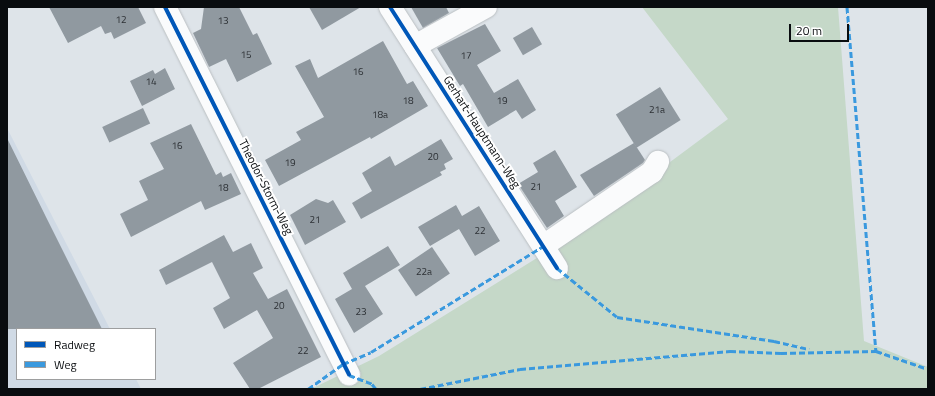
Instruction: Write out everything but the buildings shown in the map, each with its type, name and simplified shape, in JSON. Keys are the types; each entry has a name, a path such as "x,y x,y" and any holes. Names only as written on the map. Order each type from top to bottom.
{"street":[{"name":"Theodor-Storm-Weg","path":"165,7 349,375"},
{"name":"Gerhart-Hauptmann-Weg","path":"390,7 557,268"},
{"path":"415,46 486,7"},
{"path":"543,246 652,172 658,162"}],"shaded area":[{"path":"7,128 109,328 16,328 16,380 136,380 141,389 7,389"}],"green space":[{"path":"642,7 838,7 864,341 928,367 928,389 311,389 379,356 561,243 728,119"}],"marked path":[{"path":"847,7 876,351"},
{"path":"308,389 343,364 371,352 543,246"},
{"path":"557,268 617,317 774,341 809,349"},
{"path":"420,389 520,369 730,351 781,353 876,351 928,369"},
{"path":"349,375 372,384 376,389"}],"cycle path":[{"path":"165,7 349,375"},
{"path":"390,7 557,268"}]}
